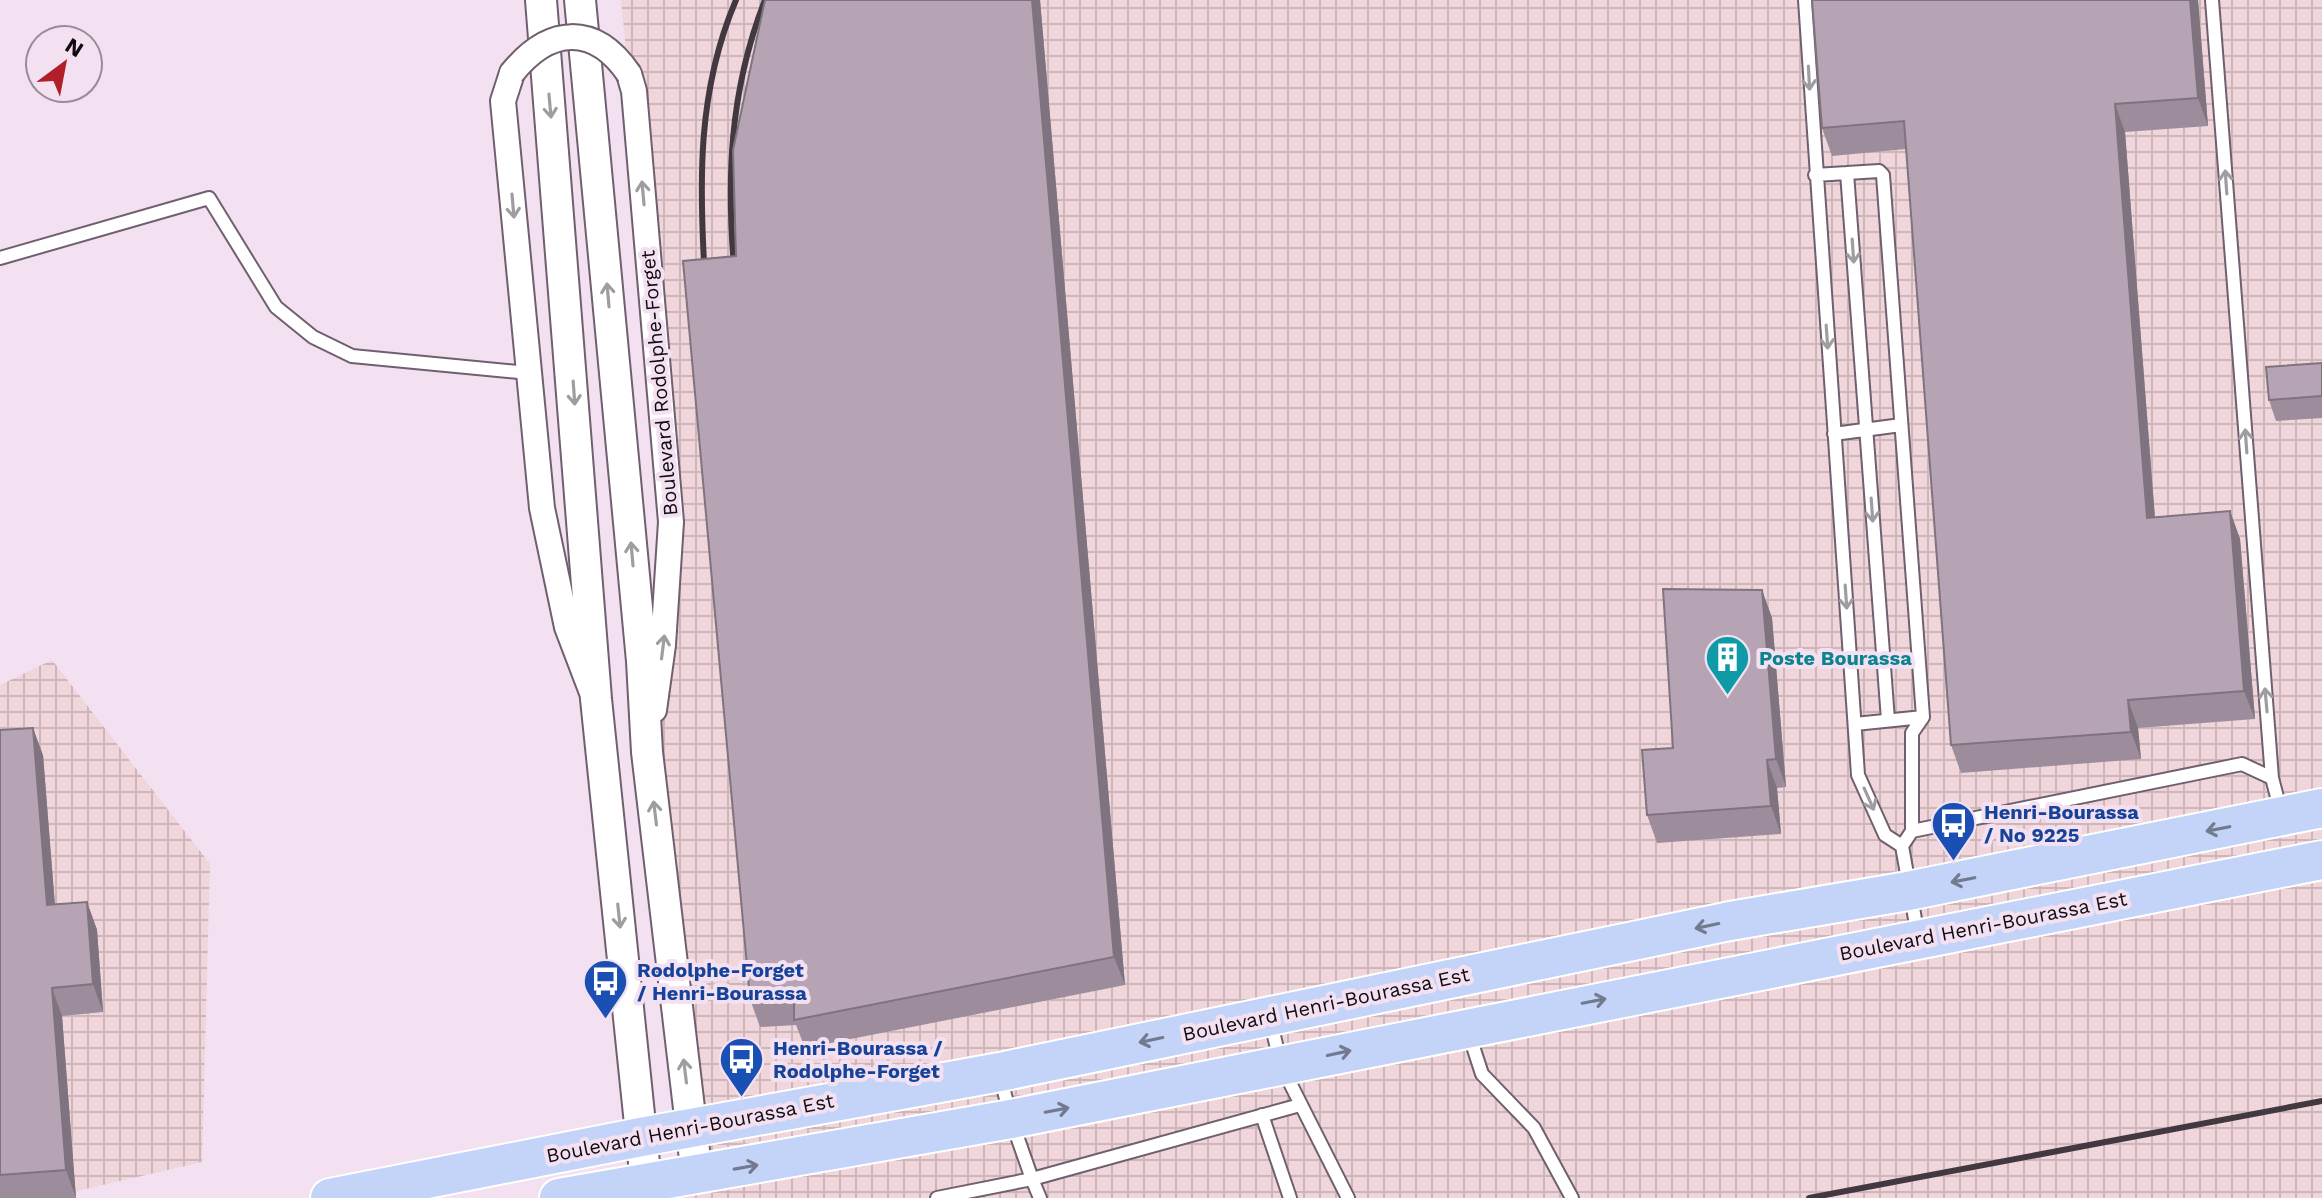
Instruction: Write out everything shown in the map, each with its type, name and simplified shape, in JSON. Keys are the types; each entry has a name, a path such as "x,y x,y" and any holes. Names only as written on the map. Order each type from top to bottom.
{"main road":[{"name":"Boulevard Henri-Bourassa Est","path":"330,1198 641,1137 1000,1072 1730,921 1908,891 2322,808"},
{"name":"Boulevard Henri-Bourassa Est","path":"559,1198 669,1184 1011,1119 2322,860"}],"street":[{"name":"Boulevard Rodolphe-Forget","path":"541,0 596,699 641,1137 669,1184"},
{"name":"Boulevard Rodolphe-Forget","path":"580,0 641,645 647,752 692,1128 669,1184"},
{"name":"Boulevard Rodolphe-Forget","path":"596,699 581,669 557,590 542,508 503,101 512,73 527,54 549,41 572,36 595,41 614,52 629,74 634,91 671,522 663,645 647,752"}],"lane":[{"path":"1805,0 1858,775 1885,835 1902,846"},
{"path":"2212,0 2272,778 2282,816"},
{"path":"1815,175 1879,171 1883,175 1923,717 1912,733 1912,831 1902,846 1919,939"},
{"path":"1847,173 1888,720"},
{"path":"0,258 209,198 276,307 313,337 352,356 529,373"},
{"path":"1834,434 1901,425"},
{"path":"1855,724 1923,717"},
{"path":"1912,831 2242,764 2272,778"},
{"path":"1270,1016 1281,1065 1348,1198"},
{"path":"1467,1027 1482,1074 1534,1128 1572,1198"},
{"path":"1000,1072 1011,1119 1040,1198"},
{"path":"937,1198 1032,1179 1300,1105"},
{"path":"1262,1115 1290,1198"}],"shaded area":[{"path":"621,0 2322,0 2322,1198 563,1198 696,1177 647,752 669,485"},
{"path":"52,660 210,864 202,1162 47,1198 0,1198 0,685"}],"building":[{"path":"765,0 1032,0 1114,957 794,1020 794,996 750,999 683,261 736,256 733,150"},
{"path":"1812,0 2190,0 2198,98 2115,104 2147,518 2230,511 2244,691 2128,700 2131,732 1951,745 1904,121 1822,128"},
{"path":"2322,363 2322,396 2269,400 2266,367"},
{"name":"Poste Bourassa","path":"1663,589 1762,590 1776,759 1767,760 1771,806 1647,815 1642,750 1673,748"},
{"path":"33,728 47,905 87,902 93,984 52,988 66,1170 0,1175 0,730"}],"railway":[{"path":"705,280 702,173 707,103 723,34 736,0"},
{"path":"735,279 731,207 733,137 744,69 765,0"},
{"path":"1809,1198 2322,1101"}],"place":[{"name":"Poste Bourassa","path":"1728,697"},
{"name":"Henri-Bourassa / No 9225","path":"1953,863"},
{"name":"Rodolphe-Forget / Henri-Bourassa","path":"606,1020"},
{"name":"Henri-Bourassa / Rodolphe-Forget","path":"742,1099"}]}
